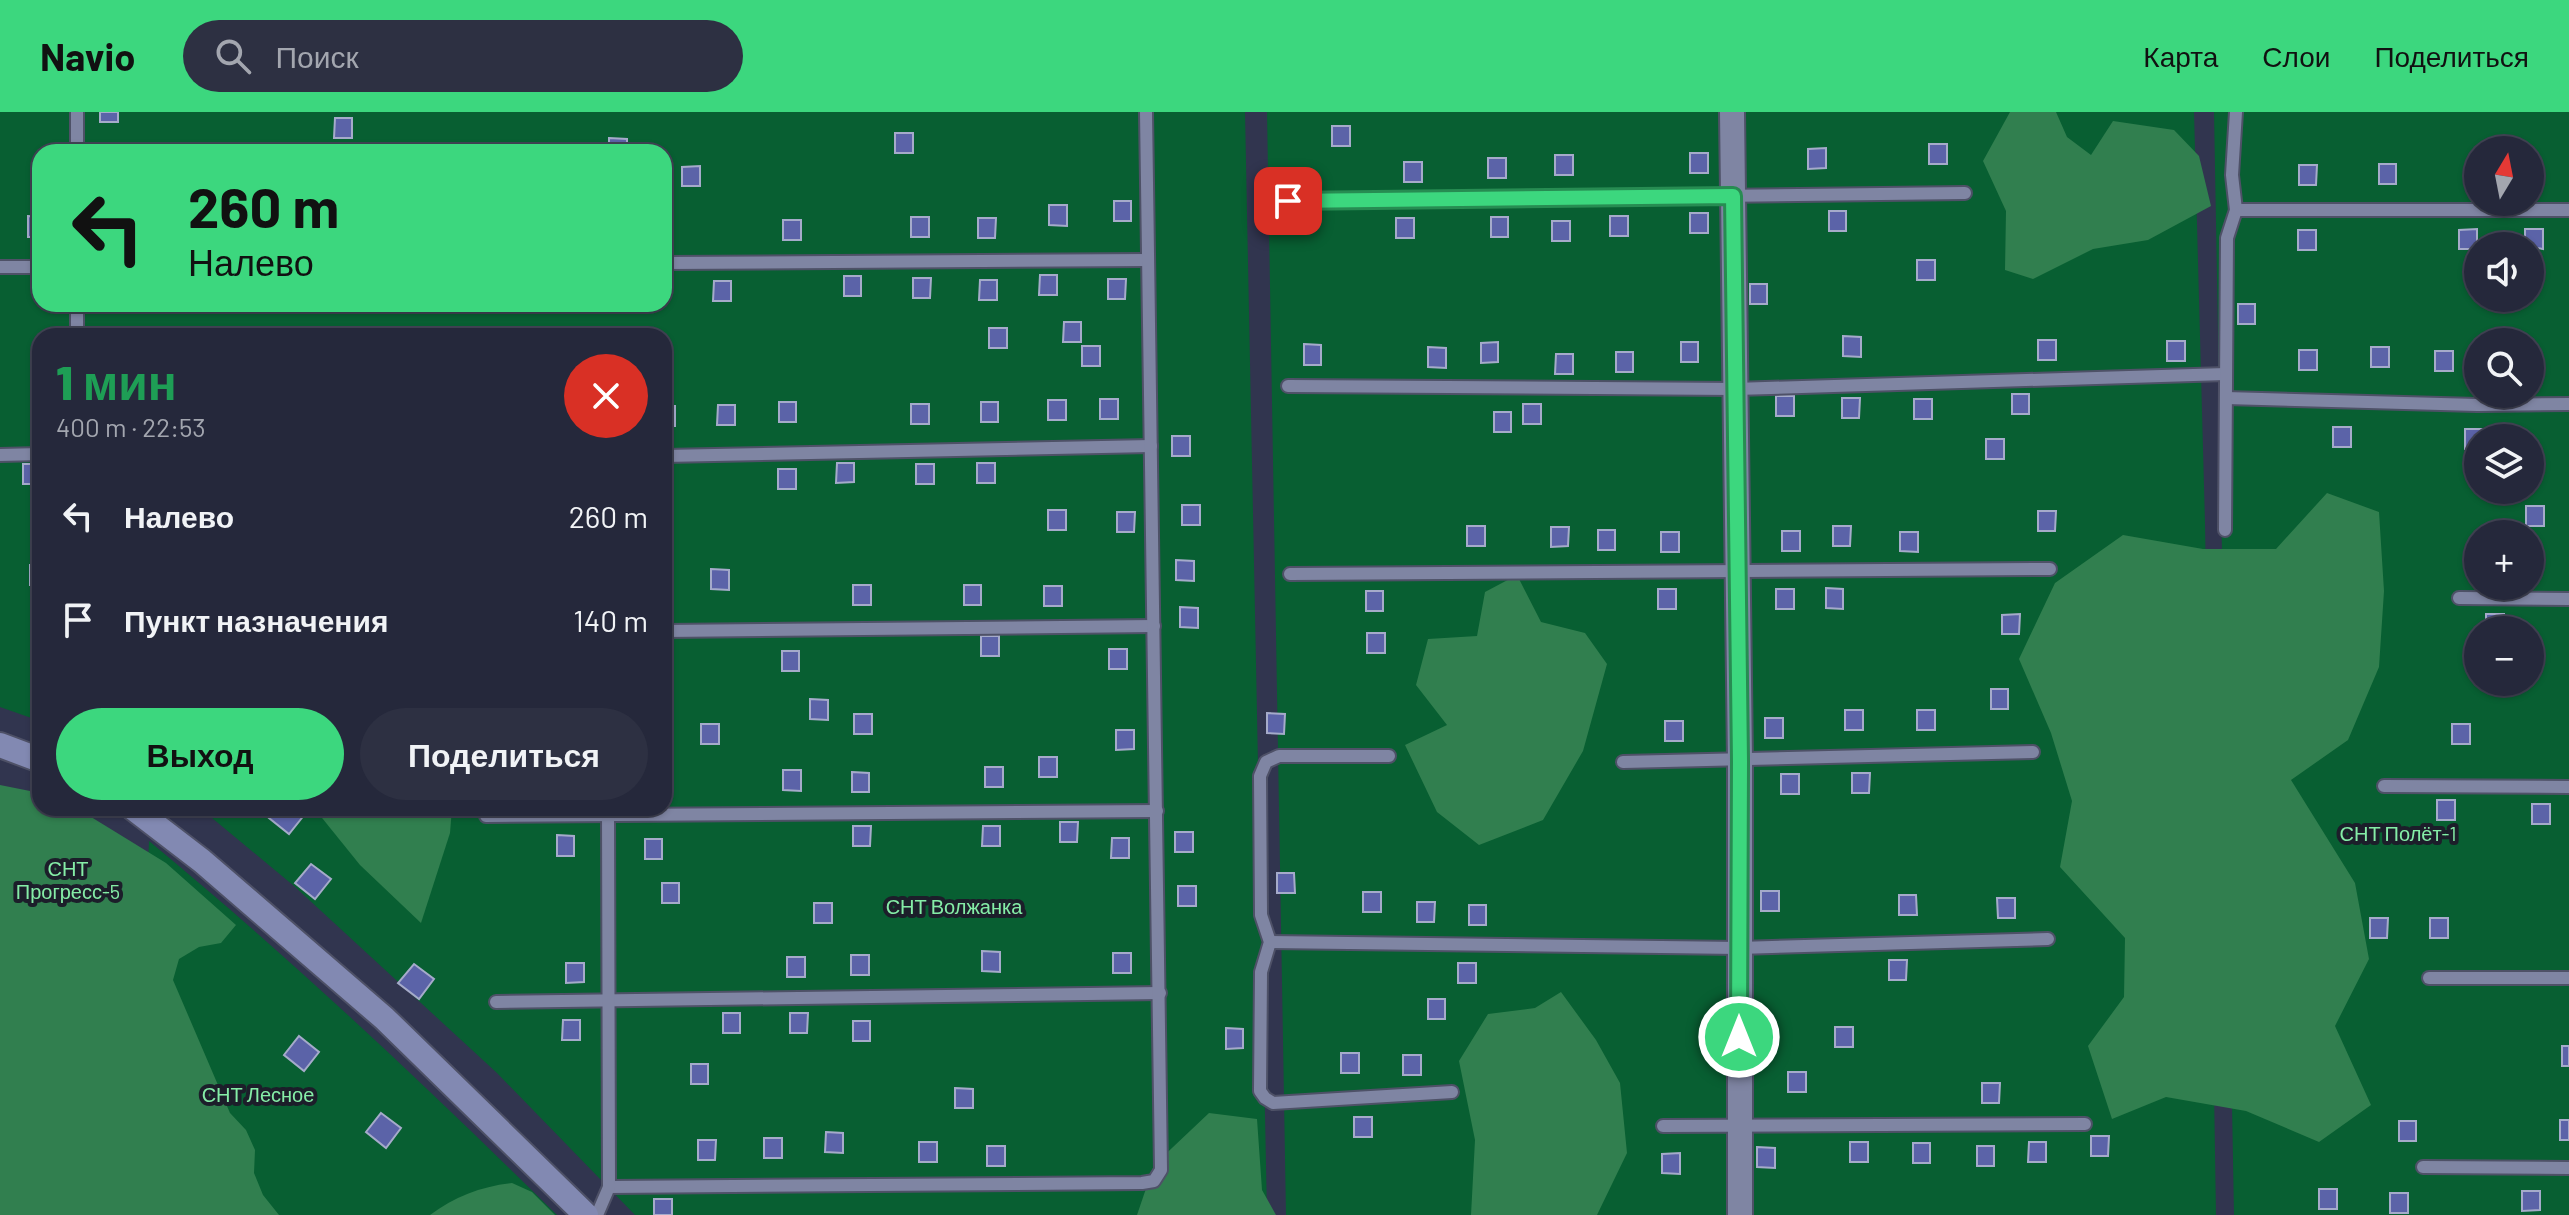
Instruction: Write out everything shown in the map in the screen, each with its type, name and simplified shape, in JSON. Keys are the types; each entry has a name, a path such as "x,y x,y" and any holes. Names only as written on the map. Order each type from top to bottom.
{"street":[{"path":"1732,112 1740,761 1740,1215"},
{"path":"0,745 32,757"},
{"path":"143,816 202,861 384,1018 586,1215"}],"lane":[{"path":"77,112 77,144"},
{"path":"609,1187 1154,1181 1161,1170 1146,112"},
{"path":"2225,530 2227,238 2236,210 2232,175 2236,112"},
{"path":"1288,201 1965,193"},
{"path":"2236,210 2569,210"},
{"path":"672,263 1148,260"},
{"path":"0,267 32,267"},
{"path":"1288,386 1735,389 2226,374"},
{"path":"2226,398 2477,405 2569,404"},
{"path":"672,456 1151,446"},
{"path":"0,455 32,454"},
{"path":"1290,574 2050,569"},
{"path":"2459,598 2569,599"},
{"path":"672,631 1154,626"},
{"path":"1623,762 2033,752"},
{"path":"1389,756 1279,756 1266,762 1260,776 1261,915 1270,942 1261,972 1260,1091 1273,1103 1452,1092"},
{"path":"2384,786 2569,787"},
{"path":"672,812 1157,811"},
{"path":"597,1215 609,1187 608,816"},
{"path":"1270,942 1739,948 2048,939"},
{"path":"2429,978 2569,978"},
{"path":"496,1002 1160,993"},
{"path":"1663,1126 2085,1124"},
{"path":"2423,1167 2569,1168"}],"green space":[{"name":"СНТ Волжанка","path":"0,112 1245,112 1267,1215 635,1215 497,1073 294,886 210,816 672,816 672,328 32,328 32,718 0,707"},
{"path":"1267,112 2194,112 2205,523 2216,1215 1286,1215"},
{"path":"2010,112 2056,112 2067,137 2091,155 2113,121 2174,130 2199,156 2211,206 2148,240 2093,249 2033,279 2005,270 2006,211 1983,161"},
{"name":"СНТ Полёт-1","path":"2214,112 2569,112 2569,1215 2234,1215"},
{"path":"2327,493 2379,512 2384,591 2379,667 2348,740 2291,780 2355,883 2369,959 2335,1026 2371,1105 2319,1142 2246,1111 2166,1097 2112,1119 2088,1046 2124,997 2125,938 2060,867 2072,801 2051,733 2019,659 2055,583 2123,535 2203,549 2276,549"},
{"path":"1517,575 1541,622 1585,633 1607,664 1583,751 1543,820 1479,845 1437,812 1405,745 1447,725 1416,685 1428,639 1477,636 1485,592"},
{"name":"СНТ Прогресс-5","path":"0,785 32,791 32,816 90,816 166,863 236,925 221,943 199,947 179,959 173,980 230,1113 246,1130 255,1150 254,1173 263,1195 279,1215 0,1215"},
{"path":"320,816 451,816 450,833 421,923 360,865"},
{"name":"СНТ Лесное","path":"149,841 357,1024 557,1215 135,1215"},
{"path":"1561,992 1596,1040 1620,1083 1627,1153 1597,1215 1471,1215 1475,1140 1459,1061 1488,1014 1535,1008"},
{"path":"1209,1113 1257,1119 1262,1190 1276,1215 1137,1215 1154,1165"},
{"path":"512,1183 532,1192 555,1215 430,1215 469,1193"}],"building":[{"path":"100,112 118,112 118,122 100,122"},
{"path":"335,118 352,118 352,138 334,138"},
{"path":"1332,126 1350,126 1350,146 1332,146"},
{"path":"895,133 913,133 913,153 895,153"},
{"path":"609,138 627,139 627,144 609,144"},
{"path":"1929,144 1947,144 1947,164 1929,164"},
{"path":"1826,148 1826,168 1808,169 1808,149"},
{"path":"1690,153 1708,153 1708,173 1690,173"},
{"path":"1555,155 1573,155 1573,175 1555,175"},
{"path":"1488,158 1506,158 1506,178 1488,178"},
{"path":"1404,162 1422,162 1422,182 1404,182"},
{"path":"2379,164 2396,164 2396,184 2379,184"},
{"path":"2299,165 2317,165 2316,185 2299,185"},
{"path":"700,166 700,186 682,186 682,167"},
{"path":"1114,201 1131,201 1131,221 1114,221"},
{"path":"1049,205 1067,205 1067,226 1049,225"},
{"path":"1829,211 1846,211 1846,231 1829,231"},
{"path":"1690,213 1708,213 1708,233 1690,233"},
{"path":"28,216 32,216 32,237 28,237"},
{"path":"1610,216 1628,216 1628,236 1610,236"},
{"path":"911,217 929,217 929,237 911,237"},
{"path":"1491,217 1508,217 1508,237 1491,237"},
{"path":"978,218 996,218 995,238 978,238"},
{"path":"1396,218 1414,218 1414,238 1396,238"},
{"path":"783,220 801,220 801,240 783,240"},
{"path":"1552,221 1570,221 1570,241 1552,241"},
{"path":"2477,229 2477,232 2464,232 2464,249 2459,249 2459,230"},
{"path":"2525,229 2543,229 2543,232 2525,232"},
{"path":"2298,230 2316,230 2316,250 2298,250"},
{"path":"1917,260 1935,260 1935,280 1917,280"},
{"path":"1040,275 1057,275 1057,295 1039,295"},
{"path":"844,276 861,276 861,296 844,296"},
{"path":"913,278 931,278 930,298 913,298"},
{"path":"1108,279 1126,279 1125,299 1108,299"},
{"path":"980,280 997,280 997,300 979,300"},
{"path":"714,281 731,281 731,301 713,301"},
{"path":"1750,284 1767,284 1767,304 1750,304"},
{"path":"2238,304 2255,304 2255,324 2238,324"},
{"path":"1064,322 1081,322 1081,342 1063,342"},
{"path":"989,328 1007,328 1007,348 989,348"},
{"path":"1843,336 1861,337 1861,357 1843,356"},
{"path":"2038,340 2056,340 2056,360 2038,360"},
{"path":"2167,341 2185,341 2185,361 2167,361"},
{"path":"1498,342 1498,362 1481,363 1481,343"},
{"path":"1681,342 1698,342 1698,362 1681,362"},
{"path":"1304,344 1321,345 1321,365 1304,365"},
{"path":"1082,346 1100,346 1100,366 1082,366"},
{"path":"1428,347 1446,348 1446,368 1428,367"},
{"path":"2371,347 2389,347 2389,367 2371,367"},
{"path":"2299,350 2317,350 2317,370 2299,370"},
{"path":"2435,351 2453,351 2453,371 2435,371"},
{"path":"1616,352 1633,352 1633,372 1616,372"},
{"path":"1556,354 1573,354 1573,374 1555,374"},
{"path":"2012,394 2029,394 2029,414 2012,414"},
{"path":"1776,396 1794,396 1794,416 1776,416"},
{"path":"1842,398 1860,398 1859,418 1842,418"},
{"path":"1100,399 1118,399 1118,419 1100,419"},
{"path":"1914,399 1932,399 1932,419 1914,419"},
{"path":"1048,400 1066,400 1066,420 1048,420"},
{"path":"779,402 796,402 796,422 779,422"},
{"path":"981,402 998,402 998,422 981,422"},
{"path":"911,404 929,404 929,424 911,424"},
{"path":"1523,404 1541,404 1541,424 1523,424"},
{"path":"718,405 735,405 735,425 717,425"},
{"path":"672,406 675,406 675,426 672,426"},
{"path":"1494,412 1511,412 1511,432 1494,432"},
{"path":"2333,427 2351,427 2351,447 2333,447"},
{"path":"1172,436 1190,436 1190,456 1172,456"},
{"path":"1986,439 2004,439 2004,459 1986,459"},
{"path":"837,463 854,463 854,482 836,483"},
{"path":"977,463 995,463 995,483 977,483"},
{"path":"23,464 32,464 32,484 23,484"},
{"path":"916,464 934,464 934,484 916,484"},
{"path":"778,469 796,469 796,489 778,489"},
{"path":"1182,505 1200,505 1200,525 1182,525"},
{"path":"2526,506 2544,506 2544,520 2526,520"},
{"path":"1048,510 1066,510 1066,530 1048,530"},
{"path":"2038,511 2056,511 2055,531 2038,531"},
{"path":"1117,512 1135,512 1134,532 1117,532"},
{"path":"1467,526 1485,526 1485,546 1467,546"},
{"path":"1833,526 1851,526 1850,546 1833,546"},
{"path":"1551,527 1569,527 1568,546 1551,547"},
{"path":"1598,530 1615,530 1615,550 1598,550"},
{"path":"1782,531 1800,531 1800,551 1782,551"},
{"path":"1661,532 1679,532 1679,552 1661,552"},
{"path":"1900,532 1918,532 1918,552 1900,551"},
{"path":"1176,560 1194,561 1194,581 1176,580"},
{"path":"711,569 729,570 729,590 711,589"},
{"path":"853,585 871,585 871,605 853,605"},
{"path":"964,585 981,585 981,605 964,605"},
{"path":"1044,586 1062,586 1062,606 1044,606"},
{"path":"1826,588 1843,589 1843,609 1826,608"},
{"path":"1658,589 1676,589 1676,609 1658,609"},
{"path":"1776,589 1794,589 1794,609 1776,609"},
{"path":"1366,591 1383,591 1383,611 1366,611"},
{"path":"1180,607 1198,608 1198,628 1180,627"},
{"path":"2020,614 2019,634 2002,634 2002,615"},
{"path":"1367,633 1385,633 1385,653 1367,653"},
{"path":"981,636 999,636 999,656 981,656"},
{"path":"1109,649 1127,649 1127,669 1109,669"},
{"path":"782,651 799,651 799,671 782,671"},
{"path":"1991,689 2008,689 2008,709 1991,709"},
{"path":"810,699 828,700 828,720 810,719"},
{"path":"1845,710 1863,710 1863,730 1845,730"},
{"path":"1917,710 1935,710 1935,730 1917,730"},
{"path":"1267,713 1285,714 1284,734 1267,733"},
{"path":"854,714 872,714 872,734 854,734"},
{"path":"1765,718 1783,718 1783,738 1765,738"},
{"path":"1665,721 1683,721 1683,741 1665,741"},
{"path":"701,724 719,724 719,744 701,744"},
{"path":"2452,724 2470,724 2470,744 2452,744"},
{"path":"1116,730 1134,730 1134,749 1116,750"},
{"path":"1039,757 1057,757 1057,777 1039,777"},
{"path":"985,767 1003,767 1003,787 985,787"},
{"path":"783,770 801,770 801,791 783,790"},
{"path":"852,772 869,773 869,792 852,792"},
{"path":"1852,773 1870,773 1869,793 1852,793"},
{"path":"1781,774 1799,774 1799,794 1781,794"},
{"path":"2437,800 2455,800 2455,820 2437,820"},
{"path":"2532,804 2550,804 2550,824 2532,824"},
{"path":"271,816 303,816 289,834 269,818"},
{"path":"1060,822 1078,822 1077,842 1060,842"},
{"path":"853,826 871,826 870,846 853,846"},
{"path":"983,826 1000,826 1000,846 982,846"},
{"path":"1175,832 1193,832 1193,852 1175,852"},
{"path":"557,835 574,836 574,856 557,856"},
{"path":"1112,838 1129,838 1129,858 1111,858"},
{"path":"645,839 662,839 662,859 645,859"},
{"path":"311,864 331,879 315,899 295,883"},
{"path":"1277,873 1294,873 1295,893 1277,893"},
{"path":"662,883 679,883 679,903 662,903"},
{"path":"1178,886 1196,886 1196,906 1178,906"},
{"path":"1761,891 1779,891 1779,911 1761,911"},
{"path":"1363,892 1381,892 1381,912 1363,912"},
{"path":"1899,895 1916,895 1917,915 1899,915"},
{"path":"1997,898 2015,898 2015,918 1998,918"},
{"path":"1417,902 1435,902 1434,922 1417,922"},
{"path":"814,903 832,903 832,923 814,923"},
{"path":"1469,905 1486,905 1486,925 1469,925"},
{"path":"2370,918 2388,918 2387,938 2370,938"},
{"path":"2430,918 2448,918 2448,938 2430,938"},
{"path":"982,951 1000,952 1000,972 982,971"},
{"path":"1113,953 1131,953 1131,973 1113,973"},
{"path":"851,955 869,955 869,975 851,975"},
{"path":"787,957 805,957 805,977 787,977"},
{"path":"1889,960 1907,960 1906,980 1889,980"},
{"path":"566,963 584,963 584,982 566,983"},
{"path":"1458,963 1476,963 1476,983 1458,983"},
{"path":"414,964 434,979 419,999 398,983"},
{"path":"1428,999 1445,999 1445,1019 1428,1019"},
{"path":"723,1013 740,1013 740,1033 723,1033"},
{"path":"790,1013 808,1013 807,1033 790,1033"},
{"path":"563,1020 580,1020 580,1040 562,1040"},
{"path":"853,1021 870,1021 870,1041 853,1041"},
{"path":"1835,1027 1853,1027 1853,1047 1835,1047"},
{"path":"1226,1028 1243,1029 1243,1048 1226,1049"},
{"path":"299,1036 319,1052 304,1071 284,1055"},
{"path":"2562,1046 2569,1046 2569,1066 2562,1066"},
{"path":"1341,1053 1359,1053 1359,1073 1341,1073"},
{"path":"1403,1055 1421,1055 1421,1075 1403,1075"},
{"path":"691,1064 708,1064 708,1084 691,1084"},
{"path":"1788,1072 1806,1072 1806,1092 1788,1092"},
{"path":"1982,1083 2000,1083 1999,1103 1982,1103"},
{"path":"955,1088 973,1089 973,1108 955,1108"},
{"path":"381,1113 401,1128 386,1148 366,1132"},
{"path":"1354,1117 1372,1117 1372,1137 1354,1137"},
{"path":"2560,1120 2569,1120 2569,1140 2560,1140"},
{"path":"2399,1121 2416,1121 2416,1141 2399,1141"},
{"path":"826,1132 843,1133 843,1153 825,1152"},
{"path":"2091,1136 2109,1136 2108,1156 2091,1156"},
{"path":"764,1138 782,1138 782,1158 764,1158"},
{"path":"698,1140 716,1140 715,1160 698,1160"},
{"path":"919,1142 937,1142 937,1162 919,1162"},
{"path":"1850,1142 1868,1142 1868,1162 1850,1162"},
{"path":"2029,1142 2046,1142 2046,1162 2028,1162"},
{"path":"1913,1143 1930,1143 1930,1163 1913,1163"},
{"path":"987,1146 1005,1146 1005,1166 987,1166"},
{"path":"1977,1146 1994,1146 1994,1166 1977,1166"},
{"path":"1757,1147 1775,1148 1775,1168 1757,1167"},
{"path":"1680,1153 1680,1174 1662,1173 1662,1154"},
{"path":"2319,1189 2337,1189 2337,1209 2319,1209"},
{"path":"2522,1191 2540,1191 2540,1210 2522,1211"},
{"path":"2390,1193 2408,1193 2408,1213 2390,1213"},
{"path":"654,1199 672,1199 672,1215 654,1215"}],"route":[{"path":"1288,201 1733,196 1740,761 1739,1037"}]}
